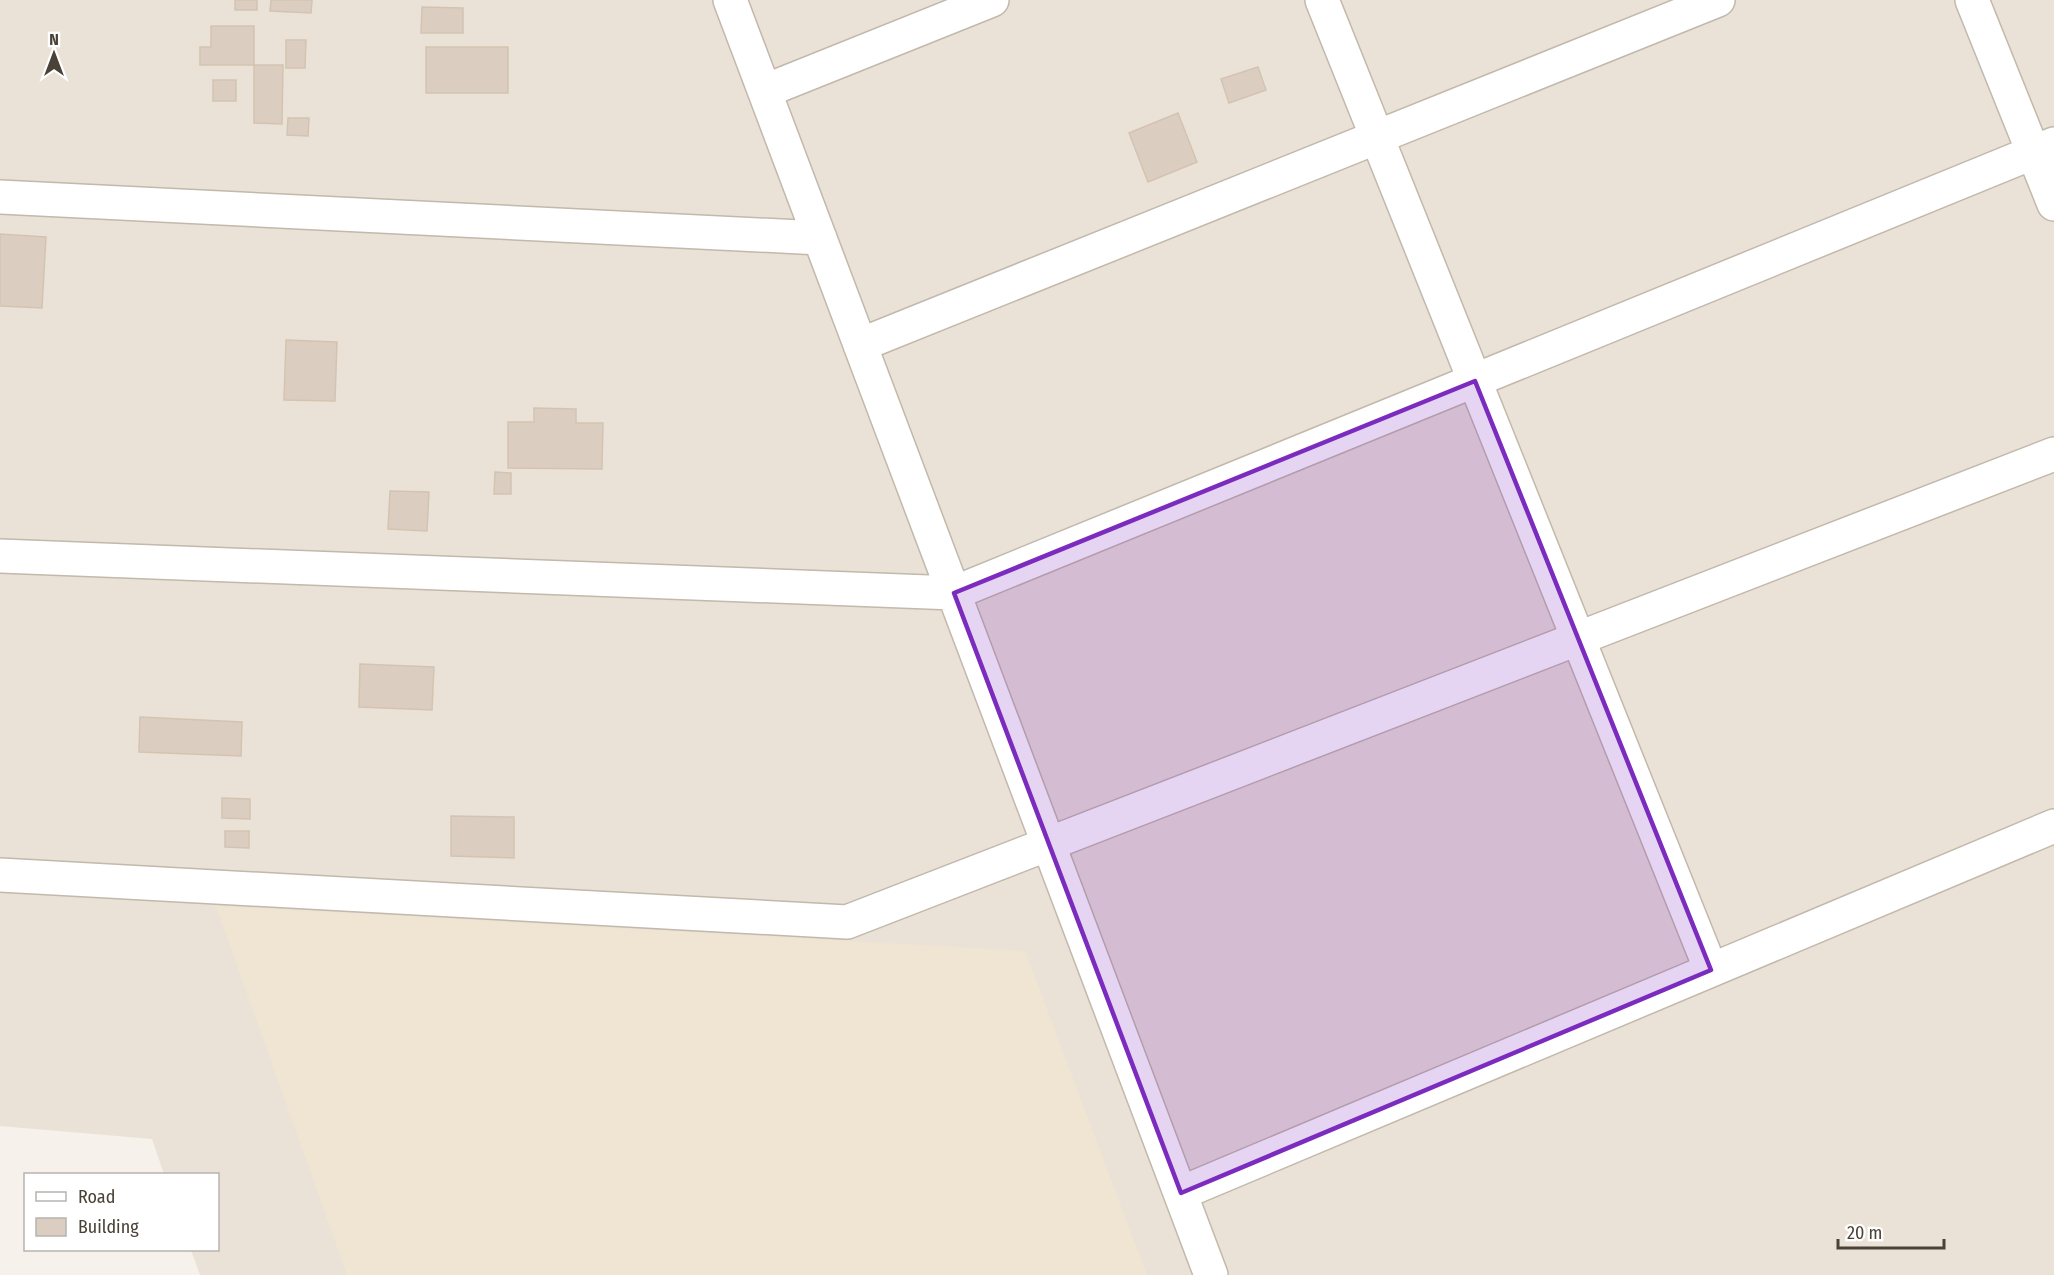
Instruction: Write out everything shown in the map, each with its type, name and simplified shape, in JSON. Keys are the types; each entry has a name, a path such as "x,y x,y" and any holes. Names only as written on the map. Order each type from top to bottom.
{"street":[{"path":"730,0 1211,1275"},
{"path":"765,92 992,0"},
{"path":"1322,0 1711,970"},
{"path":"860,345 1718,0"},
{"path":"1972,0 2044,148 2054,204"},
{"path":"0,556 954,593 2044,148"},
{"path":"0,197 820,238"},
{"path":"0,875 847,922 2054,454"},
{"path":"1180,1193 2054,826"}],"highlighted area":[{"path":"1475,381 1711,970 1181,1193 954,593"}],"shaded area":[{"path":"0,0 2054,0 2054,1275 200,1275 191,1251 219,1251 219,1173 164,1173 152,1139 0,1126"},
{"path":"216,906 1025,951 1147,1275 347,1275"}],"building":[{"path":"235,0 257,0 257,10 235,10"},
{"path":"271,0 312,0 311,13 270,11"},
{"path":"422,7 463,8 463,33 421,33"},
{"path":"211,26 254,26 254,65 200,65 200,47 211,47"},
{"path":"286,40 306,40 305,68 286,68"},
{"path":"426,47 508,47 508,93 426,93"},
{"path":"254,65 283,65 282,124 254,123"},
{"path":"1258,67 1266,90 1229,103 1221,79"},
{"path":"213,80 236,80 236,101 213,101"},
{"path":"1178,113 1197,162 1148,182 1129,133"},
{"path":"288,118 309,118 308,136 287,135"},
{"path":"0,234 46,237 42,308 0,306"},
{"path":"286,340 337,342 335,401 284,400"},
{"path":"534,408 576,409 576,423 603,423 602,469 508,468 508,422 534,422"},
{"path":"495,472 511,473 511,494 494,494"},
{"path":"390,491 429,492 427,531 388,529"},
{"path":"360,664 434,667 432,710 359,707"},
{"path":"140,717 242,722 241,756 139,752"},
{"path":"222,798 250,799 250,819 222,818"},
{"path":"451,816 514,817 514,858 451,856"},
{"path":"225,831 249,831 249,848 225,847"}]}
